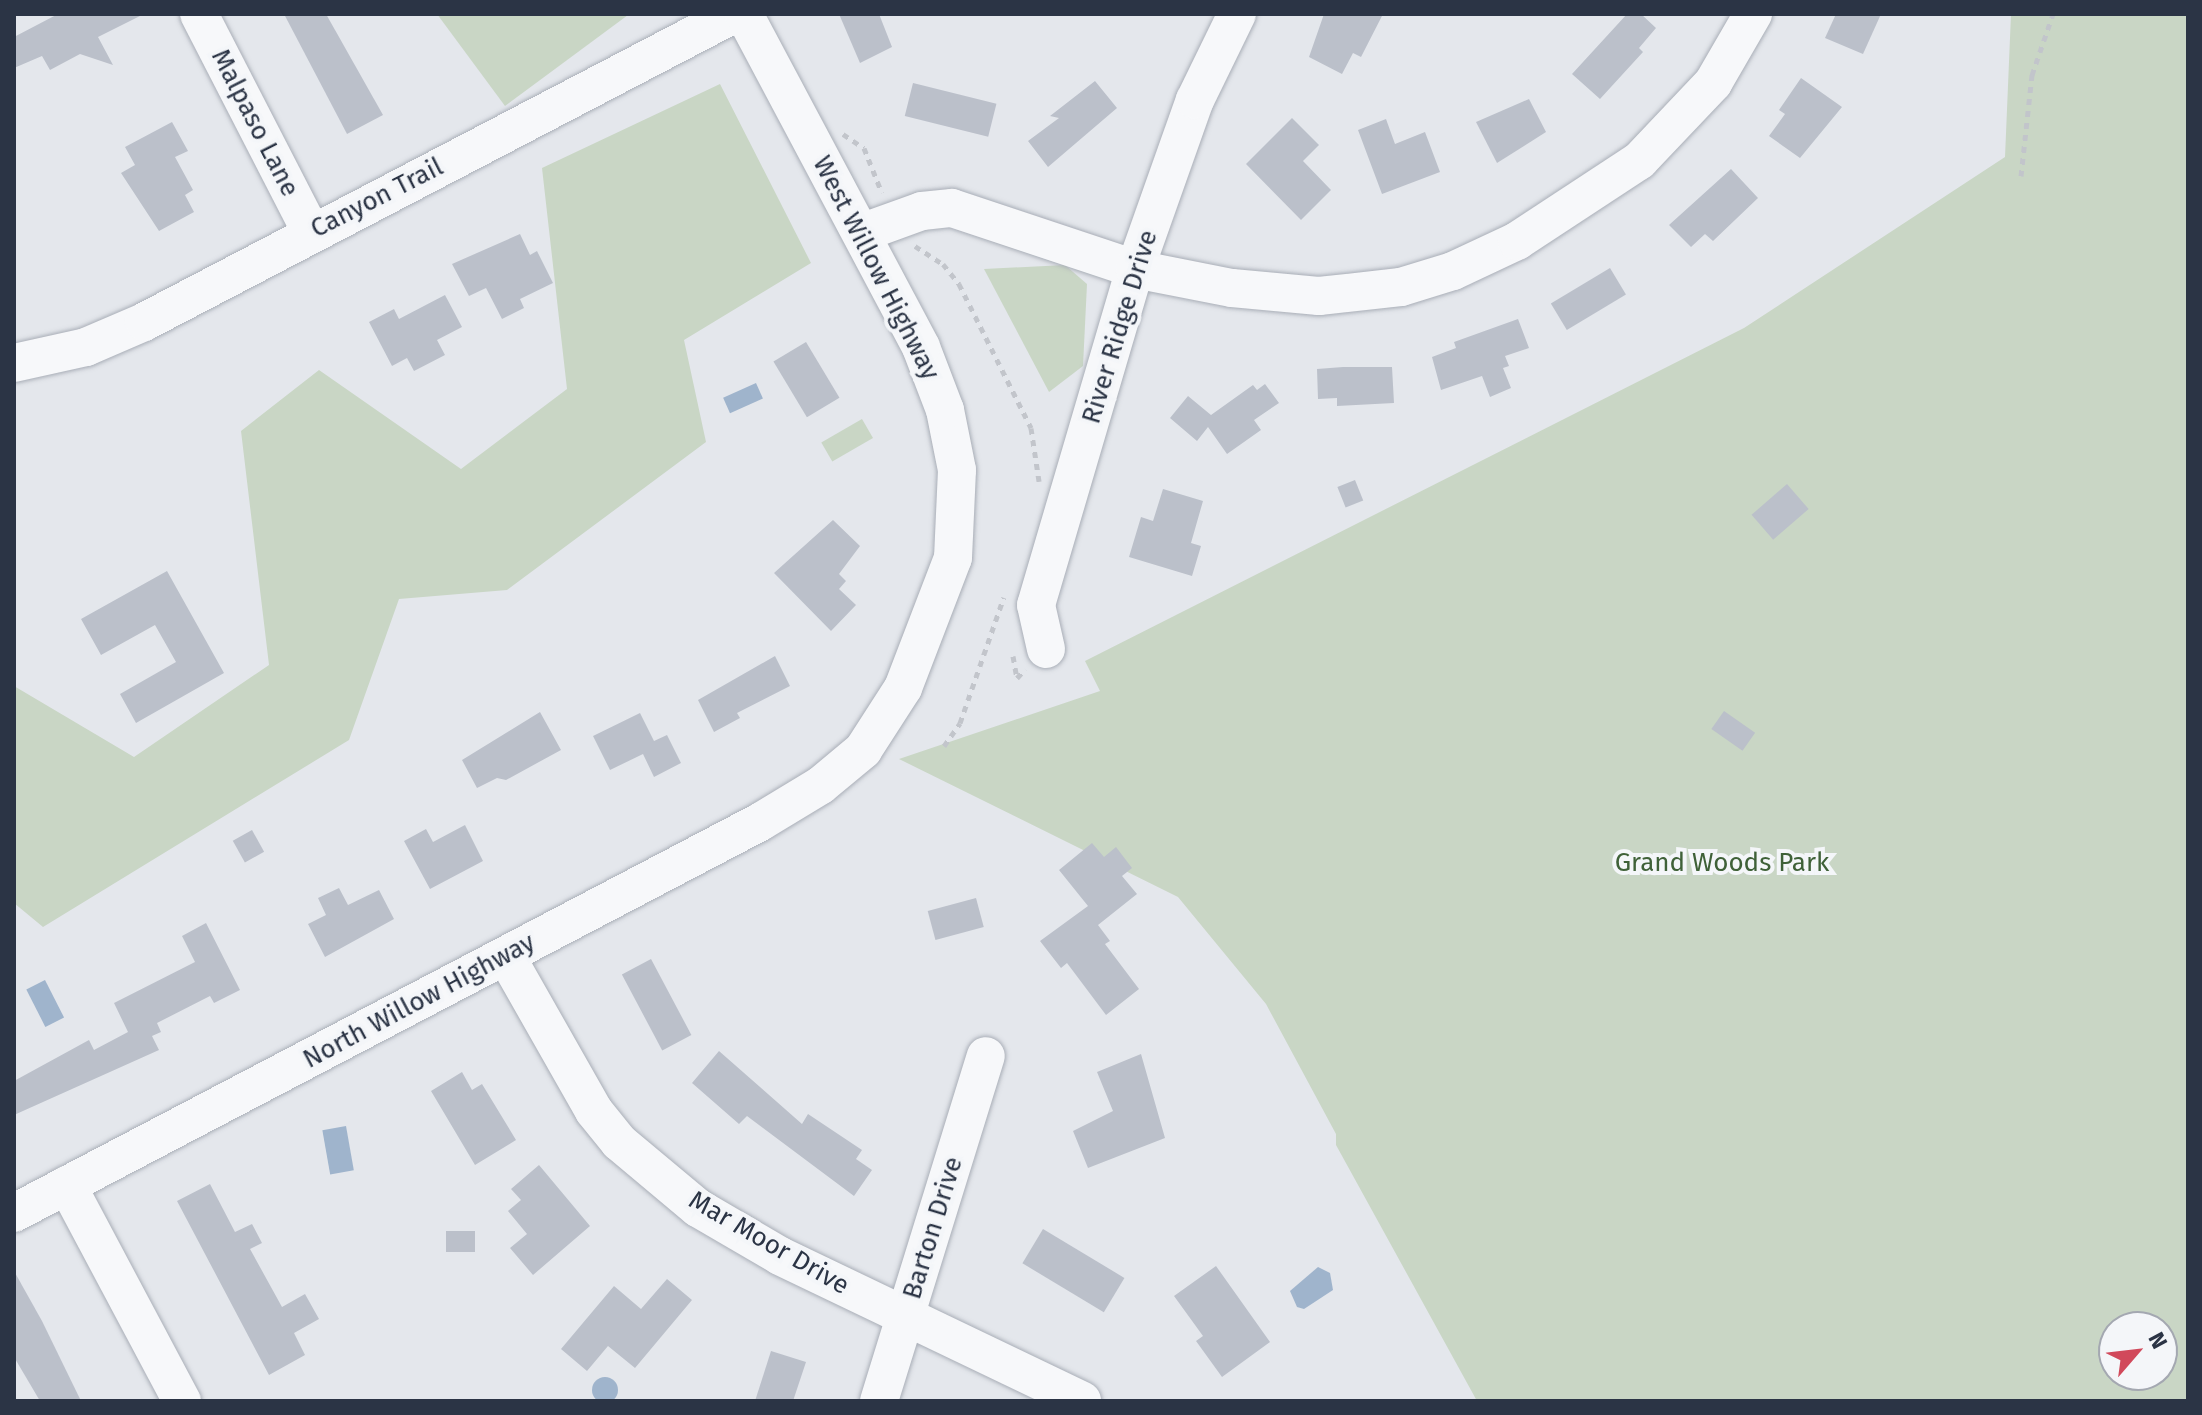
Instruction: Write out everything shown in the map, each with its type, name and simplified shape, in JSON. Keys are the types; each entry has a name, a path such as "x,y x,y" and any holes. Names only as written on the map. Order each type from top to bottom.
{"street":[{"name":"Malpaso Lane","path":"199,14 311,232"},
{"name":"Canyon Trail","path":"14,363 86,347 734,14"},
{"name":"West Willow Highway","path":"744,14 921,347 945,410 957,470 958,512 953,558 903,688 863,750 821,785"},
{"name":"River Ridge Drive","path":"1046,649 1036,605 1135,269 1195,100 1237,14"},
{"path":"861,233 922,211 952,208 1135,269 1276,295 1365,295 1453,271 1517,241 1639,161 1713,83 1753,14"},
{"name":"North Willow Highway","path":"14,1213 506,956 821,785"},
{"name":"Mar Moor Drive","path":"506,956 571,1074 628,1150 698,1208 780,1256 1082,1401"},
{"name":"Barton Drive","path":"879,1401 986,1056"},
{"path":"67,1185 182,1401"}],"path":[{"path":"2021,176 2032,75 2053,14"}],"green space":[{"path":"437,14 627,14 628,15 505,106"},
{"name":"Grand Woods Park","path":"2011,14 2188,14 2188,1401 1477,1401 1336,1145 1336,1134 1266,1004 1178,897 899,759 1100,691 1085,661 1744,328 2005,157"},
{"path":"720,84 811,263 684,340 706,442 507,590 399,599 349,740 43,927 14,903 14,686 134,757 269,665 241,431 319,370 461,469 567,389 542,168"},
{"path":"1065,265 1087,284 1083,366 1049,392 984,269"},
{"path":"862,419 873,438 832,462 821,442"}],"water":[{"path":"756,383 763,399 730,413 723,398"},
{"path":"45,980 64,1017 45,1027 26,990"},
{"path":"346,1126 354,1170 330,1174 322,1130"},
{"path":"1318,1267 1330,1273 1333,1290 1304,1309 1297,1307 1290,1291"},
{"path":"605,1377 614,1381 618,1390 614,1399 605,1403 596,1399 592,1390 596,1381"}],"building":[{"path":"58,14 144,14 98,37 113,65 80,54 50,70 42,56 14,68 14,37"},
{"path":"284,14 326,14 383,115 347,134"},
{"path":"839,14 879,14 892,47 860,63"},
{"path":"1324,14 1383,14 1361,57 1353,53 1342,74 1309,57"},
{"path":"1627,14 1641,14 1656,28 1639,48 1643,52 1600,99 1572,74"},
{"path":"1836,14 1881,14 1863,54 1825,38"},
{"path":"1801,78 1842,107 1800,158 1769,136 1785,114 1779,110"},
{"path":"1095,81 1117,108 1048,167 1028,141 1059,118 1050,116"},
{"path":"913,83 996,104 988,137 905,116"},
{"path":"1529,99 1546,132 1497,163 1476,122"},
{"path":"1292,118 1319,145 1303,161 1331,190 1301,220 1246,164"},
{"path":"1386,119 1395,144 1425,132 1440,172 1382,194 1358,130"},
{"path":"172,122 188,151 175,157 193,190 185,195 194,212 159,231 121,173 135,165 125,147"},
{"path":"1731,169 1758,198 1713,241 1705,234 1691,247 1669,225"},
{"path":"520,234 530,255 537,251 553,283 520,299 524,308 502,319 486,288 469,296 452,264"},
{"path":"1610,268 1626,295 1567,330 1551,304"},
{"path":"445,295 462,327 437,340 445,355 414,371 407,358 392,366 369,322 394,309 399,319"},
{"path":"1518,319 1529,348 1505,356 1509,366 1503,368 1511,388 1490,397 1482,376 1441,390 1432,357 1456,348 1454,342"},
{"path":"806,342 839,398 807,417 773,362"},
{"path":"1392,367 1394,403 1337,406 1337,398 1318,399 1317,369"},
{"path":"1265,384 1279,403 1254,420 1261,430 1227,454 1208,427 1197,441 1170,418 1188,396 1211,415 1253,385 1257,390"},
{"path":"1355,480 1363,500 1346,508 1337,487"},
{"path":"1787,484 1809,509 1773,540 1752,515"},
{"path":"1163,489 1203,501 1191,543 1201,546 1192,576 1129,557 1141,517 1153,521"},
{"path":"833,520 860,546 839,574 846,581 839,589 856,605 831,631 774,573"},
{"path":"167,571 224,673 136,723 120,694 176,662 155,625 101,655 81,619"},
{"path":"775,656 790,686 737,713 740,718 714,732 698,700"},
{"path":"1724,711 1755,733 1743,751 1711,729"},
{"path":"540,712 561,750 506,780 497,778 477,788 462,760"},
{"path":"640,713 654,741 667,735 681,763 654,777 643,754 610,770 593,736"},
{"path":"465,825 483,861 430,889 404,841 426,829 433,842"},
{"path":"252,830 264,852 245,863 233,841"},
{"path":"1092,843 1104,857 1116,847 1132,868 1122,876 1137,894 1098,925 1110,941 1105,944 1139,989 1106,1015 1067,963 1061,968 1040,941 1088,906 1059,870"},
{"path":"339,888 348,905 379,890 394,919 325,957 308,924 326,915 318,898"},
{"path":"976,898 984,927 935,940 928,911"},
{"path":"206,923 240,990 214,1003 210,996 157,1023 161,1032 152,1036 159,1050 14,1115 14,1081 89,1040 94,1050 128,1032 114,1003 195,962 182,936"},
{"path":"651,959 691,1035 662,1050 622,974"},
{"path":"719,1051 802,1124 808,1114 862,1150 856,1159 872,1170 854,1196 747,1116 739,1124 692,1083"},
{"path":"1141,1054 1165,1138 1088,1168 1073,1131 1113,1111 1097,1072"},
{"path":"462,1072 472,1090 482,1084 516,1140 475,1165 431,1091"},
{"path":"539,1165 590,1226 533,1275 510,1248 527,1234 508,1211 521,1200 511,1189"},
{"path":"210,1184 235,1232 252,1224 262,1243 250,1249 282,1307 305,1294 319,1319 294,1333 305,1355 269,1375 177,1201"},
{"path":"1043,1229 1124,1278 1104,1312 1022,1263"},
{"path":"446,1231 475,1231 475,1252 446,1252"},
{"path":"1216,1266 1270,1342 1222,1377 1196,1341 1203,1336 1174,1296"},
{"path":"14,1271 81,1401 40,1401 14,1357"},
{"path":"667,1279 692,1300 635,1368 608,1346 587,1371 561,1349 614,1286 641,1309"},
{"path":"771,1351 806,1362 793,1401 755,1401"}]}
